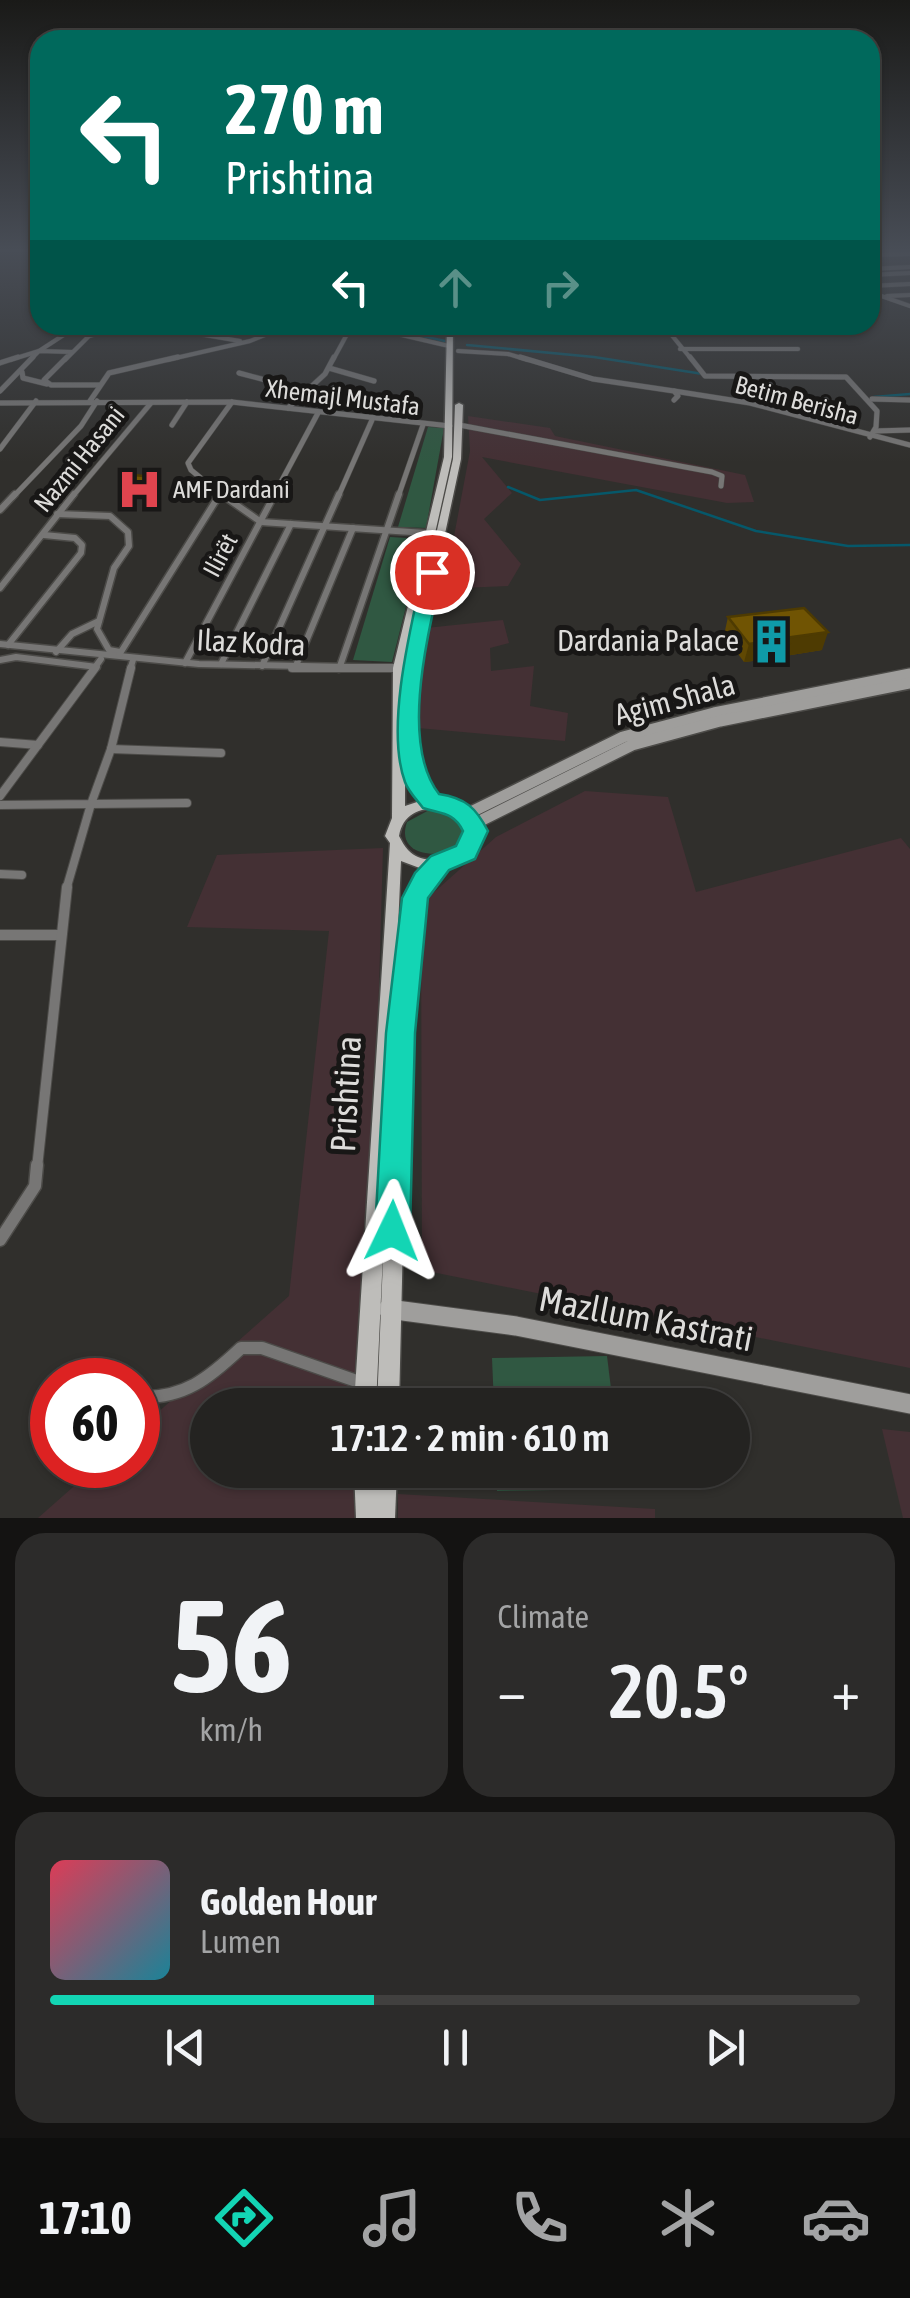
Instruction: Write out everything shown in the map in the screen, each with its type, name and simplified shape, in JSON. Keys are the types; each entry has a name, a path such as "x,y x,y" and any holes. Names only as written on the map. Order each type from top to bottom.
{"main road":[{"path":"431,802 416,782 411,740 411,668 454,426 451,335"},
{"path":"453,349 456,335"},
{"name":"Prishtina","path":"365,1388 395,846 392,826 398,817 399,668 435,534"},
{"name":"Agim Shala","path":"470,819 623,737 714,713 910,674"},
{"name":"Agim Shala","path":"470,819 632,745 720,721 910,683"},
{"path":"398,817 407,809 431,802 451,805 470,819"},
{"name":"Prishtina","path":"389,1388 400,1033 412,927 418,890 440,863 466,852 474,838 470,819"},
{"path":"395,846 413,860 440,863"},
{"name":"Mazllum Kastrati","path":"368,1312 391,1308 516,1326 910,1404"},
{"path":"365,1488 366,1518"},
{"path":"384,1518 385,1488"}],"street":[{"path":"0,391 39,352 64,335"},
{"path":"51,385 44,380 93,335"},
{"path":"202,335 242,342"},
{"path":"0,510 80,426 99,385 109,373 261,335"},
{"path":"288,408 329,368 349,335"},
{"name":"Betim Berisha","path":"396,335 453,349 508,354 593,379 750,403 910,445"},
{"path":"671,335 698,366 699,373 710,377 842,377 872,400 879,414 872,434 910,430"},
{"path":"680,349 798,349"},
{"path":"0,363 39,352 72,352"},
{"path":"329,368 374,382"},
{"path":"22,372 23,378 51,385 99,385"},
{"path":"239,372 307,390"},
{"path":"674,391 678,396 674,400"},
{"path":"872,400 910,400"},
{"path":"0,449 10,439 22,414 36,402"},
{"name":"Nazmi Hasani","path":"0,588 151,402"},
{"path":"172,425 187,402"},
{"path":"232,402 188,462 191,470 220,494 261,522 435,534"},
{"name":"Xhemajl Mustafa","path":"0,403 232,402 454,426 712,472 722,476 721,486"},
{"name":"Ilirët","path":"185,662 318,413"},
{"path":"262,666 372,420"},
{"path":"338,669 423,425"},
{"path":"57,514 110,516 128,532 130,546 114,568 97,629 110,650 119,656 220,494"},
{"path":"221,664 291,524"},
{"path":"294,668 354,528"},
{"path":"4,644 82,553 82,545 75,538 44,536"},
{"path":"56,652 72,634 98,621"},
{"path":"4,644 99,663"},
{"name":"Ilaz Kodra","path":"99,663 119,656 133,660 294,668 399,668"},
{"path":"0,660 16,657 99,663"},
{"path":"0,1240 35,1186 64,897 111,748 133,660"},
{"path":"0,796 99,663"},
{"path":"0,742 38,745"},
{"path":"111,748 220,753"},
{"path":"0,805 187,804"},
{"path":"0,874 22,875"},
{"path":"0,935 60,936"},
{"path":"160,1396 180,1396 207,1379 240,1348 262,1348 365,1384"}],"shaded area":[{"path":"468,416 550,428 555,436 745,475 754,502 727,503 482,457 512,493 484,519 521,564 508,586 439,589 452,547 470,451"},
{"path":"503,620 509,643 490,648 491,671 534,666 530,706 568,713 565,741 418,728 415,665 426,628"},
{"path":"585,791 668,797 696,892 901,838 910,849 910,1368 422,1270 421,904 496,837"},
{"path":"383,848 367,1388 190,1388 190,1488 365,1488 364,1518 38,1518 72,1488 160,1488 160,1410 289,1296 329,931 187,927 217,855"},
{"path":"882,1429 910,1432 910,1518 903,1518"},
{"path":"398,1494 655,1509 655,1518 398,1518"}],"green space":[{"path":"428,427 444,428 426,528 398,527"},
{"path":"390,537 423,539 392,662 353,660"},
{"path":"431,809 450,812 464,823 465,838 454,850 427,853 411,847 407,841 407,822"},
{"path":"607,1356 611,1388 493,1388 492,1358"},
{"path":"497,1488 622,1489 497,1491"}],"building":[{"path":"135,475 150,477 141,487 126,486"},
{"path":"804,608 828,632 785,638 789,643 770,646 767,641 749,644 728,617"}],"waterway":[{"path":"418,335 445,341"},
{"path":"467,345 594,357 703,374"},
{"path":"874,397 910,394"},
{"path":"508,487 540,500 636,490 756,531 848,546 910,545"}],"place":[{"name":"AMF Dardani","path":"140,489"},
{"name":"Dardania Palace","path":"772,641"}],"route":[{"path":"392,1231 400,1033 415,898 424,880 440,863 466,852 476,831 460,808 431,802 416,782 411,740 411,668 432,572"}]}
